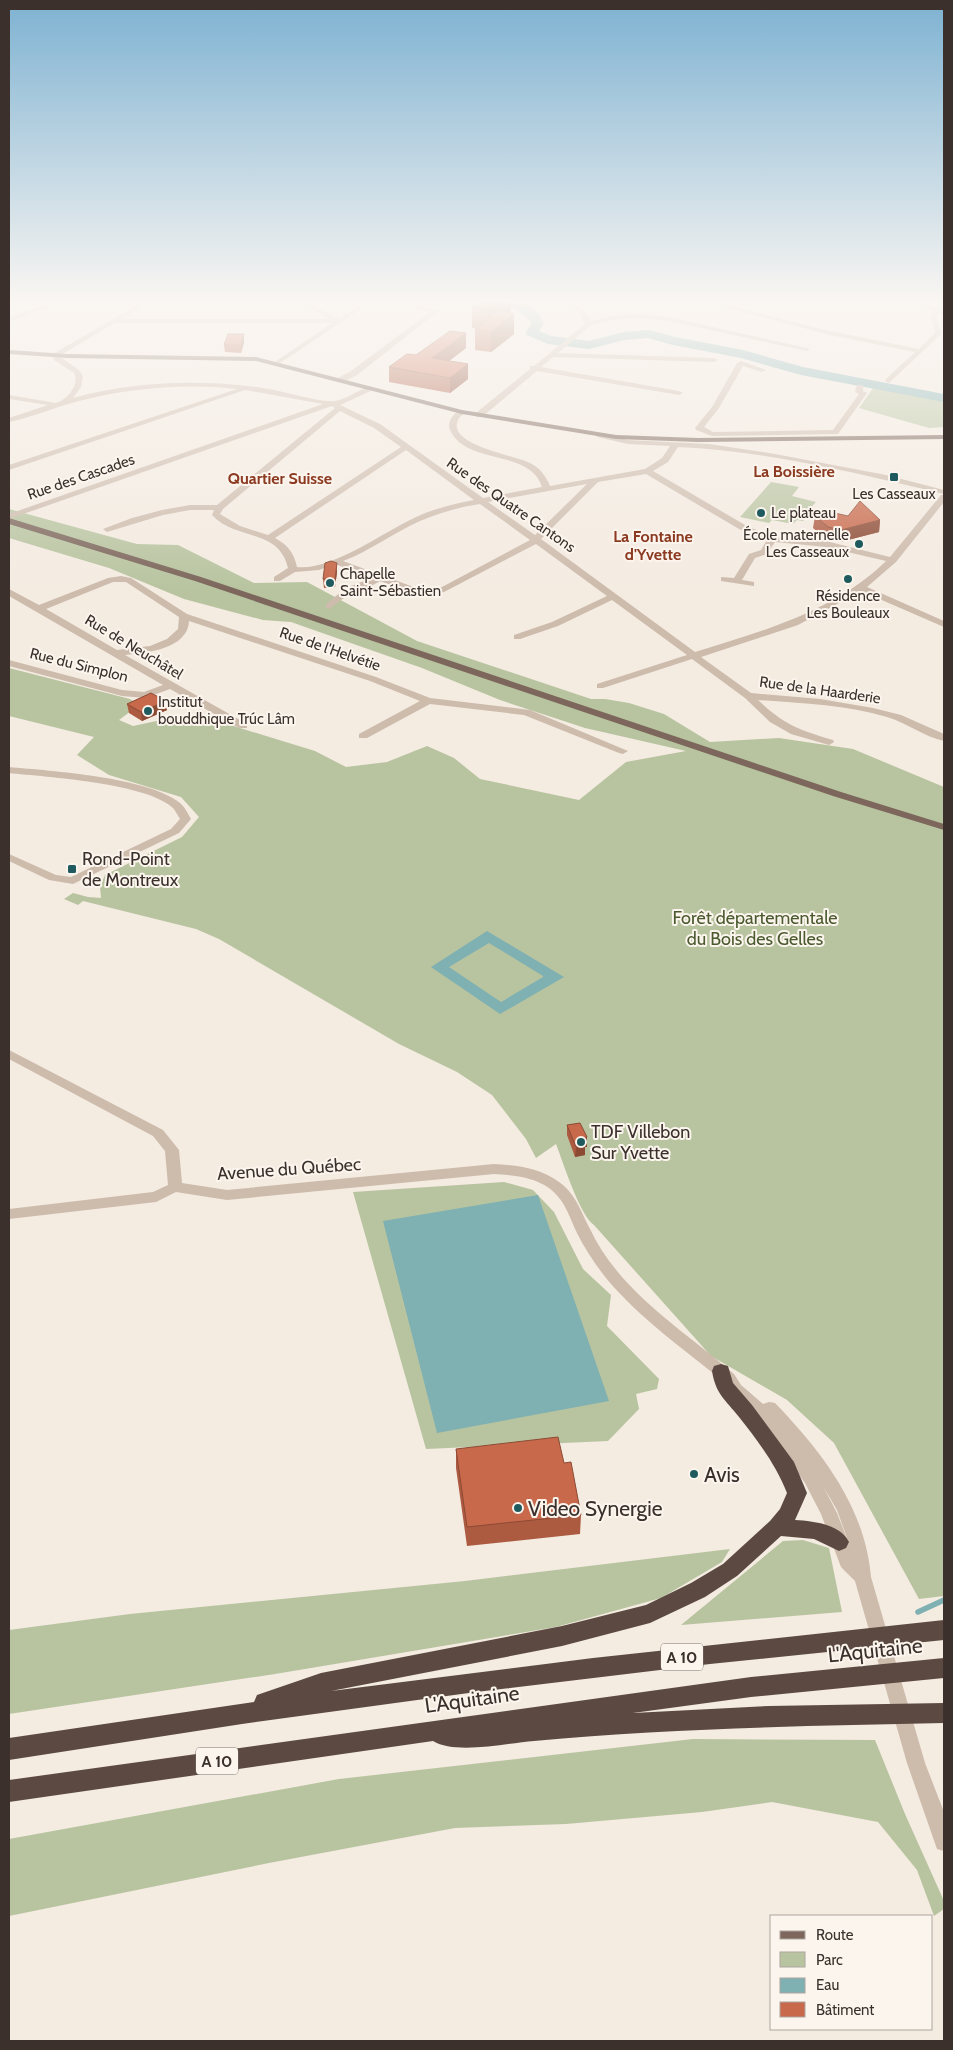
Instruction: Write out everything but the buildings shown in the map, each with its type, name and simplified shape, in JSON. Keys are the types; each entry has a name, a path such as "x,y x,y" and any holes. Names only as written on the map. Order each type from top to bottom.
{"highway":[{"path":"233,1713 321,1683 543,1640 650,1614 723,1575 787,1515 796,1493 786,1468 773,1448 746,1410 724,1386 725,1374"},
{"path":"776,1527 817,1530 839,1542"},
{"name":"L'Aquitaine","path":"9,1748 233,1713 571,1669 944,1630"},
{"name":"L'Aquitaine","path":"9,1791 424,1731 750,1687 944,1668"},
{"path":"424,1731 463,1737 559,1728 741,1718 944,1713"}],"main road":[{"path":"411,399 462,412 598,435 698,443"},
{"path":"717,444 808,437 944,437"},
{"path":"9,519 198,578 384,643 837,794 944,826"}],"street":[{"path":"19,399 55,405"},
{"path":"66,402 69,399"},
{"name":"Rue des Quatre Cantons","path":"9,420 55,405 84,399"},
{"path":"9,468 215,399"},
{"name":"Rue des Quatre Cantons","path":"305,399 336,406 377,426 613,596 748,696 774,720 795,732 829,742"},
{"path":"293,569 292,558 285,547 269,538 222,522 216,515 220,508 336,406 350,399"},
{"path":"479,415 498,399"},
{"path":"720,399 699,428 712,434 808,437 835,432 859,399"},
{"name":"Rue des Cascades","path":"9,519 336,406"},
{"path":"462,412 454,419 453,424 456,435 460,439 480,450 526,464 543,477 547,488"},
{"path":"598,435 628,442 675,445 717,444 886,477 944,492"},
{"path":"277,579 293,569 302,570 354,554 435,511 480,500 647,471 665,460 675,445"},
{"path":"269,538 406,447"},
{"path":"647,471 742,527 772,539 826,544 893,560"},
{"path":"335,561 418,592 444,589 537,540 597,479"},
{"path":"600,686 795,623 861,587 893,560 944,497"},
{"path":"107,529 149,514 176,508 198,506 220,508"},
{"path":"738,581 752,556 764,552 772,539"},
{"path":"329,606 349,590 368,584 378,578"},
{"path":"724,579 751,584"},
{"name":"Rue de l'Helvétie","path":"38,609 111,580 128,580 184,616 373,678 428,701 526,712 623,750"},
{"path":"861,587 866,592 944,624"},
{"name":"Rue de Neuchâtel","path":"9,592 170,686 243,726"},
{"path":"518,637 555,624 613,596"},
{"path":"116,653 134,652 159,646 176,638 184,630 184,616"},
{"name":"Rue du Simplon","path":"9,663 122,693 145,695 170,686"},
{"name":"Rue de la Haarderie","path":"748,696 814,701 878,712 906,721 944,738"},
{"path":"363,736 428,701"},
{"path":"9,770 62,774 113,782 156,796 176,806 186,819 176,831 73,881 53,878 9,857"},
{"path":"9,1054 158,1133 172,1150 175,1187 156,1196 116,1203 9,1214"},
{"name":"Avenue du Québec","path":"175,1187 226,1195 494,1169 521,1170 544,1178 561,1191 573,1207 598,1257 617,1281 656,1318 725,1374"},
{"path":"725,1374 736,1388 767,1416 811,1478 829,1513 839,1542 857,1566"},
{"path":"725,1374 742,1383 784,1424 823,1472 845,1509 855,1533 857,1566 916,1763 941,1822 944,1842"}],"green space":[{"path":"866,399 944,400 944,427 929,428 859,408"},
{"path":"771,482 799,487 792,496 816,502 802,517 805,518 803,521 797,520 793,524 772,520 769,523 740,517"},
{"name":"Forêt départementale du Bois des Gelles","path":"9,509 137,544 178,545 254,583 307,582 417,641 591,699 629,703 664,714 710,742 779,738 853,749 944,787 944,1596 919,1599 834,1443 787,1400 711,1356 589,1220 567,1175 556,1144 536,1158 526,1139 492,1095 457,1072 399,1044 219,939 196,929 83,901 78,905 64,899 73,893 101,898 100,887 105,875 182,837 199,817 181,797 109,775 77,755 94,737 9,716 9,668 130,699 139,705 119,720 133,726 180,716 214,720 315,751 346,767 387,762 427,746 454,758 480,779 579,800 626,762 686,751 585,728 500,700 422,668 291,622 263,620 184,599 109,568 9,538"},
{"path":"504,1182 533,1190 554,1212 583,1269 611,1295 607,1326 659,1379 657,1389 636,1394 639,1409 608,1441 426,1449 353,1192"},
{"path":"803,1540 829,1548 842,1612 681,1625 783,1541"},
{"path":"730,1549 722,1562 661,1598 556,1627 275,1674 9,1714 9,1630 130,1614 465,1581"},
{"path":"693,1739 875,1740 905,1814 944,1901 944,1909 934,1916 917,1870 878,1822 772,1802 702,1812 566,1824 455,1828 269,1863 9,1916 9,1839 339,1779"}],"water":[{"path":"487,931 564,977 500,1014 431,967","holes":["489,943 543,976 501,1002 449,967"]},
{"path":"538,1195 609,1401 437,1433 383,1221"}],"waterway":[{"path":"918,1612 944,1600"}],"place":[{"name":"Les Casseaux","path":"894,477"},
{"name":"Le plateau","path":"761,513"},
{"name":"École maternelle Les Casseaux","path":"859,544"},
{"name":"Résidence Les Bouleaux","path":"848,579"},
{"name":"Chapelle Saint-Sébastien","path":"330,583"},
{"name":"Institut bouddhique Trúc Lâm","path":"148,711"},
{"name":"Rond-Point de Montreux","path":"72,869"},
{"name":"TDF Villebon Sur Yvette","path":"581,1142"},
{"name":"Avis","path":"694,1474"},
{"name":"Video Synergie","path":"518,1508"}],"district":[{"name":"La Boissière","path":"794,471"},
{"name":"Quartier Suisse","path":"280,478"},
{"name":"La Fontaine d'Yvette","path":"653,545"}]}
